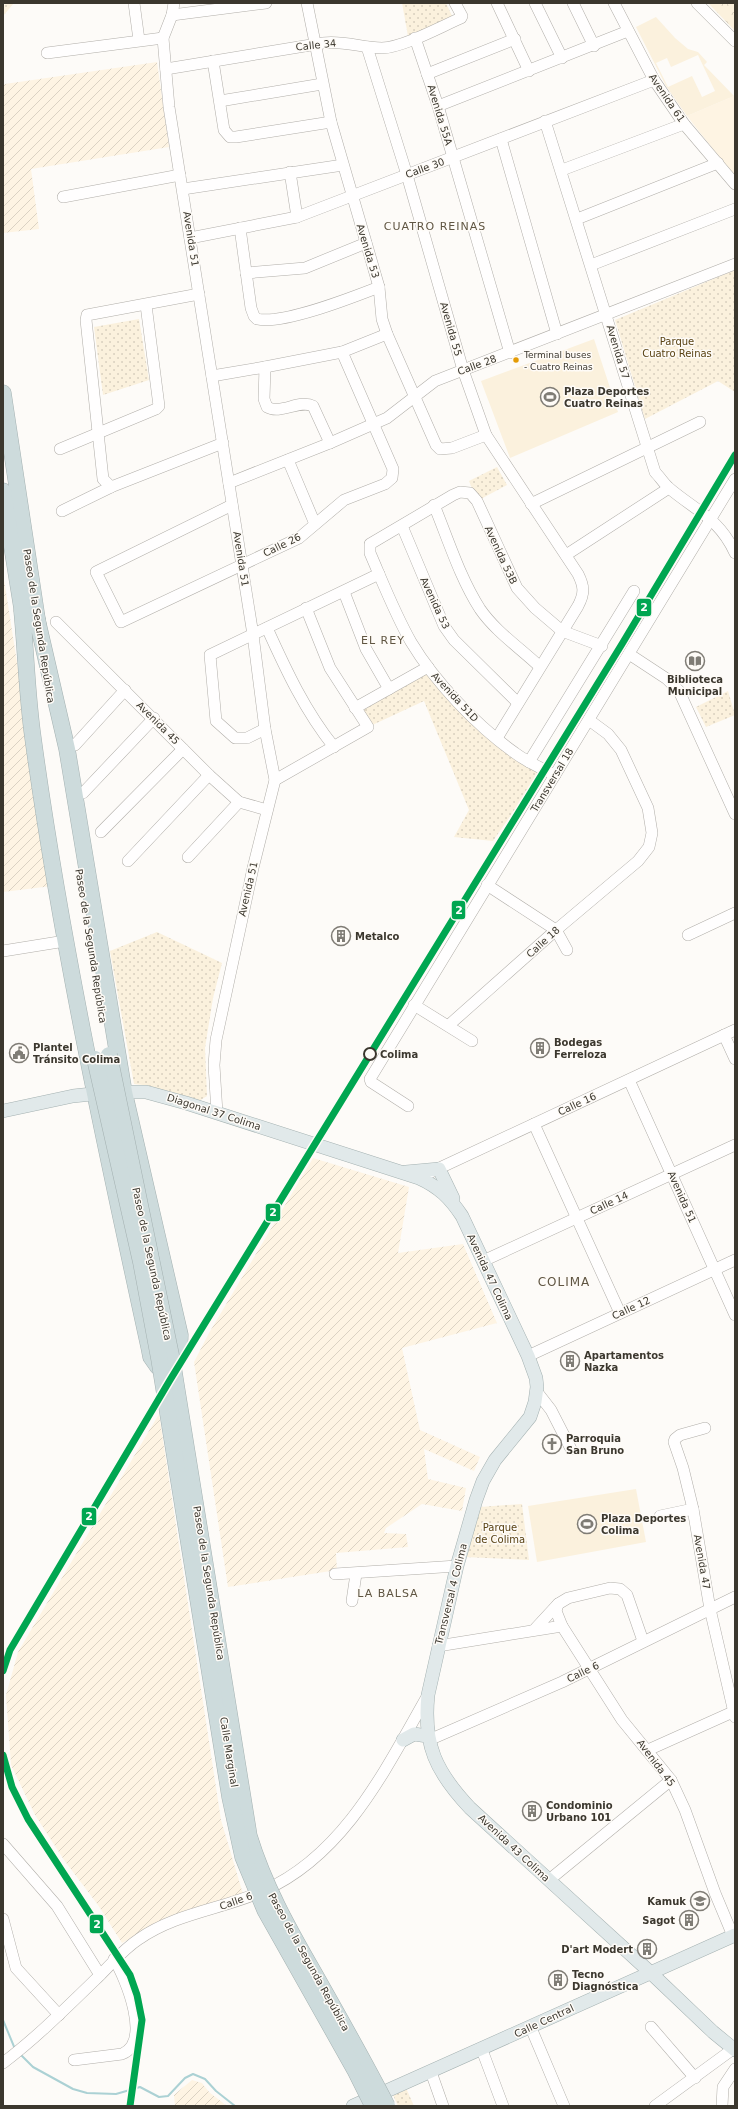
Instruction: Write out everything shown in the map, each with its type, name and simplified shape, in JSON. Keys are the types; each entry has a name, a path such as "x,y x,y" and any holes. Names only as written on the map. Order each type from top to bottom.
{"highway":[{"name":"Paseo de la Segunda República","path":"3,393 29,613 102,1057 159,1358 230,1797 243,1857 265,1910 379,2104"},
{"name":"Paseo de la Segunda República","path":"3,491 29,613"},
{"path":"29,613 67,749 124,1092 180,1335 178,1354 175,1362 168,1367 158,1367 151,1357 94,1093 65,941 33,736 29,613"}],"main road":[{"name":"Diagonal 37 Colima","path":"4,1109 94,1093 124,1092 158,1095 419,1178"},
{"path":"400,1172 439,1169 462,1216"},
{"name":"Avenida 47 Colima","path":"419,1178 444,1193 462,1216 528,1356 536,1378 537,1392"},
{"name":"Transversal 4 Colima","path":"428,1695 438,1646 476,1500 484,1480 495,1460 530,1417 537,1392"},
{"name":"Avenida 43 Colima","path":"428,1695 428,1735 444,1776 454,1791 734,2050"},
{"path":"410,1726 418,1726 428,1735"},
{"path":"403,1740 414,1734 428,1735"},
{"name":"Calle Central","path":"353,2106 379,2104 431,2072 734,1936"}],"street":[{"path":"134,3 139,40"},
{"name":"Avenida 51","path":"174,3 172,15 163,38 169,107 254,636 265,729 275,780 216,1040 214,1065 217,1113"},
{"path":"172,15 266,3"},
{"name":"Avenida 53","path":"307,3 322,84 331,122 351,196 379,287 382,319 387,334 415,396 433,441 440,449 452,448 486,435"},
{"name":"Calle 34","path":"166,69 314,44 338,42 366,47 388,47 414,38 461,17 456,3"},
{"path":"497,3 529,71"},
{"path":"535,3 562,58"},
{"path":"573,3 594,46"},
{"name":"Avenida 61","path":"614,3 654,80 684,124 735,184"},
{"path":"697,3 735,41"},
{"path":"438,106 594,46 628,31"},
{"path":"47,53 163,38"},
{"name":"Avenida 55A","path":"414,38 438,106 510,353"},
{"path":"427,74 515,39"},
{"name":"Avenida 55","path":"366,47 407,175 463,370 486,435 530,504 566,555 578,574 584,589 580,602 562,631"},
{"path":"213,61 224,130 228,136 236,137 331,122"},
{"name":"Calle 30","path":"190,238 297,217 654,80"},
{"path":"220,102 322,84"},
{"name":"Avenida 57","path":"546,121 655,472 669,488 711,519 731,544 735,553"},
{"path":"562,170 684,124"},
{"path":"501,139 557,334"},
{"path":"577,219 718,163"},
{"path":"183,189 343,165"},
{"path":"290,172 297,217"},
{"path":"63,197 180,175"},
{"path":"590,265 735,209"},
{"path":"240,228 251,308 255,318 260,320 276,319 313,310 332,305 379,287"},
{"path":"246,273 305,268 366,243"},
{"name":"Calle 28","path":"229,483 374,424 397,411 435,381 735,264"},
{"path":"111,487 104,479 87,315 199,294"},
{"path":"60,449 156,410 159,406 146,305"},
{"path":"212,376 342,352 387,334"},
{"path":"342,352 374,424"},
{"path":"265,367 264,399 267,407 275,410 306,404 313,406 330,443"},
{"path":"530,504 700,422"},
{"name":"Calle 26","path":"232,505 96,572 121,622 299,538 344,500 385,484 392,478 393,468 374,424"},
{"path":"62,511 111,487 223,443"},
{"path":"288,460 315,524"},
{"name":"Transversal 18","path":"408,1106 371,1082 370,1079 735,479"},
{"path":"566,555 669,488"},
{"name":"Avenida 53B","path":"434,505 460,492 470,493 477,501 511,579 517,588 535,608 562,631 602,646"},
{"path":"402,526 434,505 464,576 481,609 492,623 539,666"},
{"name":"Avenida 53","path":"402,526 444,626 454,640 518,704"},
{"name":"Avenida 51D","path":"402,526 373,541 369,546 379,574 403,626 428,667 460,705 497,738 529,762 555,775"},
{"path":"265,729 247,738 236,738 216,721 210,655 254,636 266,628 306,608 344,592 379,574"},
{"path":"529,762 602,646 634,591"},
{"path":"344,592 366,649 390,689"},
{"path":"275,780 368,727 330,668 306,608"},
{"name":"Avenida 45","path":"56,622 154,718 209,775 239,802 267,810"},
{"path":"266,628 294,686 322,732 334,747"},
{"path":"497,738 539,666 562,631"},
{"path":"629,654 667,679 679,691 735,814"},
{"path":"355,708 428,667"},
{"path":"75,745 125,690"},
{"path":"83,793 154,718"},
{"name":"Calle 18","path":"449,1026 556,930 638,861 649,847 652,834 648,808 621,750 608,734 589,720"},
{"path":"101,832 183,749"},
{"path":"128,862 209,775"},
{"path":"188,857 239,802"},
{"path":"487,886 556,930 567,950"},
{"path":"688,935 735,913"},
{"path":"3,951 65,941"},
{"path":"414,1005 472,1041"},
{"name":"Calle 16","path":"419,1178 735,1030"},
{"path":"724,1035 735,1060"},
{"name":"Avenida 51","path":"629,1080 735,1315"},
{"path":"534,1124 620,1313"},
{"name":"Calle 14","path":"483,1261 735,1145"},
{"name":"Calle 12","path":"528,1356 735,1260"},
{"name":"Calle Marginal","path":"168,1367 237,1804 246,1846 263,1891 284,1932 379,2104"},
{"path":"537,1392 551,1410 571,1449"},
{"name":"Avenida 47","path":"705,1428 680,1435 674,1442 683,1468 710,1609 734,1713"},
{"path":"660,1516 692,1509"},
{"path":"335,1574 356,1574 458,1566"},
{"path":"352,1601 356,1574"},
{"path":"534,1630 558,1604 568,1598 610,1588 620,1589 627,1595 643,1641"},
{"name":"Calle 6","path":"428,1735 589,1669 643,1641 735,1597"},
{"name":"Avenida 45","path":"558,1604 556,1612 562,1626 589,1669 622,1720 671,1780 685,1810 715,1893 734,1936"},
{"path":"438,1646 562,1626"},
{"name":"Calle 6","path":"3,2063 29,2043 100,1975 114,1959 140,1938 180,1918 263,1891 299,1870 317,1856 342,1831 364,1802 403,1740 428,1695"},
{"path":"648,1750 734,1713"},
{"path":"549,1880 671,1780"},
{"path":"3,1844 57,1906 100,1975"},
{"path":"3,1919 7,1951 16,1968 59,2015"},
{"path":"74,2060 122,2054 129,2051 132,2046 136,2035 133,2007 122,1973 114,1959"},
{"path":"651,2027 695,2078"},
{"path":"531,2028 564,2106"},
{"path":"482,2050 503,2106"},
{"path":"655,2106 734,2050"},
{"path":"722,2106 723,2087 735,2069"},
{"path":"431,2072 443,2106"}],"shaded area":[{"path":"157,62 169,147 31,169 39,229 3,233 3,86 5,84"},
{"path":"734,96 735,97 735,177 687,116"},
{"path":"3,573 52,886 3,892"},
{"path":"313,1158 409,1187 398,1253 463,1244 497,1323 402,1348 420,1430 480,1457 474,1471 424,1449 428,1479 466,1488 462,1511 422,1504 386,1528 384,1533 406,1534 408,1547 336,1553 337,1570 228,1587 194,1362 209,1333"},
{"path":"159,1414 221,1820 243,1894 167,1917 122,1943 98,1905 64,1860 35,1815 11,1765 6,1695 18,1652"},
{"path":"192,2080 202,2083 209,2092 227,2106 175,2106 174,2095"}],"green space":[{"path":"6,3 14,3 3,16 3,6"},
{"path":"402,3 446,3 453,18 408,36"},
{"path":"708,3 735,3 735,31"},
{"path":"656,17 675,38 688,49 698,52 707,62 704,65 734,96 687,116 666,86 636,27","holes":["698,55 715,91 702,97 692,76 668,87 656,63 667,58 671,67"]},
{"name":"Parque Cuatro Reinas","path":"735,270 735,392 718,381 645,419 615,320"},
{"path":"139,319 149,380 103,395 94,327"},
{"name":"Plaza Deportes Cuatro Reinas","path":"594,339 618,412 510,458 481,381"},
{"path":"497,467 507,485 477,501 469,481"},
{"path":"426,673 447,695 543,769 493,841 454,837 469,810 424,701 368,727 357,711"},
{"path":"728,691 735,715 706,727 696,707"},
{"path":"157,932 222,963 213,998 205,1048 207,1096 199,1101 143,1085 134,1084 110,951"},
{"name":"Plaza Deportes Colima","path":"636,1489 646,1542 537,1562 528,1506"},
{"name":"Parque de Colima","path":"522,1504 529,1560 464,1557 480,1507"},
{"path":"406,2088 414,2106 398,2106 393,2095"}],"waterway":[{"path":"3,2020 15,2049"},
{"path":"20,2054 33,2067 73,2089 87,2093 116,2094 140,2087 159,2097 168,2096 185,2078 193,2074 205,2079 216,2091 235,2106"}],"transit line":[{"name":"2","path":"3,1671 10,1650 170,1380 622,644 735,455"},
{"name":"2","path":"3,1755 12,1787 28,1819 130,1975 137,1995 142,2020 130,2106"}],"place":[{"name":"Terminal buses - Cuatro Reinas","path":"516,360"},
{"name":"Plaza Deportes Cuatro Reinas","path":"550,397"},
{"name":"Biblioteca Municipal","path":"695,661"},
{"name":"Metalco","path":"341,936"},
{"name":"Bodegas Ferreloza","path":"540,1048"},
{"name":"Plantel Tránsito Colima","path":"19,1053"},
{"name":"Colima","path":"370,1054"},
{"name":"Apartamentos Nazka","path":"570,1361"},
{"name":"Parroquia San Bruno","path":"552,1444"},
{"name":"Plaza Deportes Colima","path":"587,1524"},
{"name":"Condominio Urbano 101","path":"532,1811"},
{"name":"Kamuk","path":"700,1901"},
{"name":"Sagot","path":"689,1920"},
{"name":"D'art Modert","path":"647,1949"},
{"name":"Tecno Diagnóstica","path":"558,1980"}],"district":[{"name":"CUATRO REINAS","path":"435,226"},
{"name":"EL REY","path":"383,640"},
{"name":"COLIMA","path":"564,1282"},
{"name":"LA BALSA","path":"388,1593"}]}
